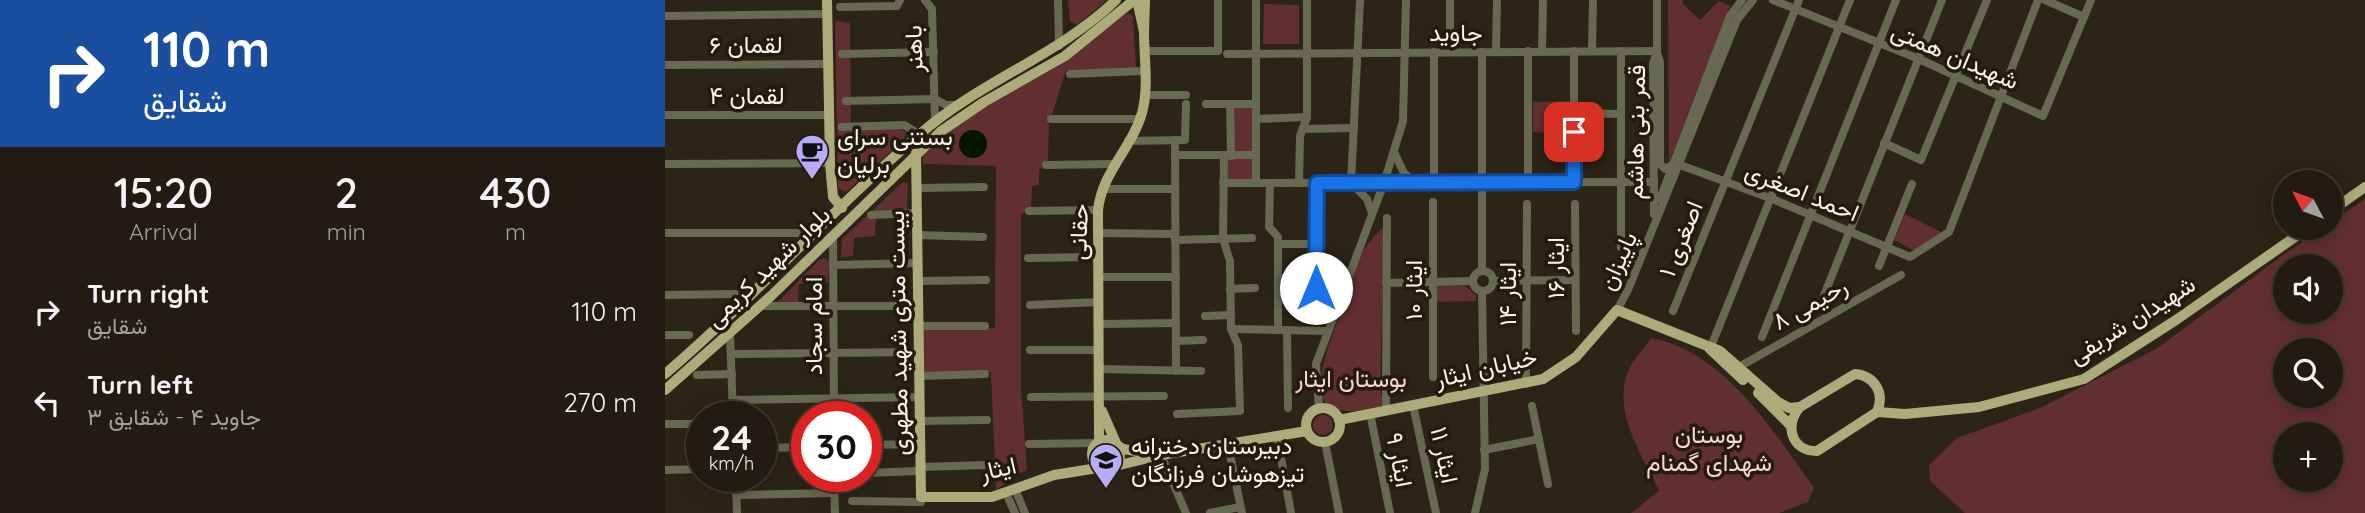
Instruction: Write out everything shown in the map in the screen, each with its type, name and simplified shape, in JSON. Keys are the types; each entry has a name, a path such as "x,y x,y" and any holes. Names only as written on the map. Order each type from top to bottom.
{"main road":[{"path":"827,0 830,163 834,197 842,208"},
{"name":"بلوار شهید کریمی","path":"665,374 768,282 919,134 959,105 1059,47 1083,30 1116,0"},
{"path":"1135,0 1143,32"},
{"name":"بلوار شهید کریمی","path":"665,390 760,306 916,153 984,102 1065,56 1135,0"},
{"path":"1143,32 1145,0"},
{"name":"حقانی","path":"1100,399 1098,210 1102,189 1139,119 1145,95 1143,32"},
{"name":"بیست متری شهید مطهری","path":"916,153 921,500"},
{"path":"892,176 906,174 917,188"},
{"path":"2343,203 2365,187"},
{"name":"شهیدان شریفی","path":"1877,412 1905,414 1979,407 2084,379 2176,320 2291,240"},
{"path":"1617,310 1720,351 1778,402 1789,408 1800,407"},
{"name":"خیابان ایثار","path":"1339,420 1527,384 1557,372 1576,357 1617,310"},
{"path":"1710,349 1791,426 1798,445 1808,451 1817,451 1877,412 1882,401 1880,393 1872,380 1855,374 1800,407 1793,414 1791,426"},
{"path":"1084,472 1092,467 1092,453 1098,442 1100,399"},
{"path":"1100,399 1120,457 1107,467"},
{"path":"1319,409 1329,410 1339,420 1337,434 1325,442 1312,439 1307,431 1309,415 1319,409"},
{"path":"1094,460 1107,467 1161,455 1307,431"},
{"path":"1098,442 1108,440 1123,449 1161,455"},
{"name":"ایثار","path":"921,500 992,497 1054,475 1107,467"}],"street":[{"path":"841,7 897,6 900,0"},
{"name":"باهنر","path":"925,0 932,9 935,121"},
{"path":"1058,0 1059,47"},
{"path":"1218,0 1223,52"},
{"path":"1256,0 1256,183"},
{"path":"1299,183 1300,136 1307,117 1307,0"},
{"path":"1360,0 1351,183 1367,199 1372,214"},
{"path":"1319,409 1315,372 1326,331 1384,183 1403,121 1407,52 1406,0"},
{"path":"1450,0 1450,52"},
{"path":"1496,51 1497,0"},
{"path":"1542,51 1543,0"},
{"path":"1592,51 1593,0"},
{"name":"قمر بنی هاشم","path":"1657,0 1660,164 1665,169 1677,164"},
{"name":"پاییزان","path":"1617,310 1654,214 1677,164 1730,16 1742,0"},
{"name":"پاییزان","path":"1617,310 1737,20 1753,0"},
{"name":"شهیدان همتی","path":"1773,0 1797,4 1839,27 1957,75 2043,116 2084,17"},
{"path":"1710,349 1850,0"},
{"path":"1762,337 1896,0"},
{"path":"1821,303 1942,0"},
{"path":"1884,142 1921,160 1987,0"},
{"path":"2002,96 2038,0"},
{"path":"2045,0 2084,17 2091,0"},
{"name":"اصغری ۱","path":"1673,311 1797,4"},
{"path":"665,16 827,14"},
{"name":"جاوید","path":"1144,51 1657,51"},
{"path":"1528,51 1528,182"},
{"path":"1574,51 1574,182"},
{"path":"1621,51 1621,247"},
{"name":"قمر بنی هاشم","path":"1654,214 1653,64 1657,51"},
{"path":"842,54 934,52"},
{"path":"1434,52 1434,183"},
{"path":"1482,52 1482,271"},
{"name":"لقمان ۶","path":"665,65 828,64"},
{"path":"1070,75 1144,71"},
{"path":"1128,141 1185,141 1186,100 1145,95"},
{"name":"احمد اصغری","path":"1677,164 1770,198 1910,257 1949,232 2002,96"},
{"path":"846,102 935,99"},
{"name":"باهنر","path":"935,99 946,105 959,105"},
{"path":"1206,104 1256,104"},
{"path":"1177,414 1240,411 1238,345 1231,329 1230,261 1223,239 1223,183 1230,104"},
{"path":"1574,113 1620,114"},
{"name":"لقمان ۴","path":"665,115 829,115"},
{"path":"1256,119 1307,117"},
{"path":"1051,119 1139,119"},
{"path":"842,127 904,125 919,134"},
{"path":"1303,129 1354,128"},
{"path":"1175,140 1176,371"},
{"path":"1393,152 1404,173 1416,183"},
{"path":"1175,155 1256,155"},
{"path":"665,164 830,163"},
{"path":"1046,165 1114,164"},
{"path":"1223,183 1654,182"},
{"path":"1270,183 1269,227 1278,237 1288,408"},
{"path":"1317,183 1317,310"},
{"path":"1879,267 1912,184"},
{"path":"917,188 984,187"},
{"path":"1102,189 1175,189"},
{"name":"ایثار ۱۰","path":"1433,202 1433,377"},
{"name":"ایثار ۱۴","path":"1527,204 1527,384"},
{"name":"ایثار ۱۶","path":"1575,204 1576,331"},
{"path":"1030,211 1098,210"},
{"path":"871,215 917,213"},
{"path":"1386,410 1387,218"},
{"path":"665,233 815,233"},
{"path":"1098,233 1252,238"},
{"name":"امام سجاد","path":"833,235 834,400"},
{"path":"918,235 983,237"},
{"path":"1278,244 1307,244"},
{"path":"1028,258 1098,257"},
{"path":"833,265 918,263"},
{"path":"1482,271 1490,274 1493,281 1488,289 1482,291 1477,289 1473,281 1476,273 1482,271"},
{"name":"رحیمی ۸","path":"1739,367 1901,275"},
{"path":"1098,278 1176,277"},
{"path":"918,281 986,280"},
{"path":"1386,283 1473,281"},
{"path":"1493,281 1575,281"},
{"path":"1230,289 1255,288"},
{"path":"1475,513 1485,469 1482,291"},
{"path":"665,295 735,293"},
{"path":"1030,304 1098,302"},
{"path":"760,306 918,306"},
{"path":"1205,316 1231,315"},
{"path":"1099,324 1176,324"},
{"path":"919,326 985,326"},
{"path":"1231,329 1326,331"},
{"path":"730,333 733,400 919,397"},
{"path":"665,335 689,335"},
{"path":"1176,341 1203,340"},
{"path":"1030,350 1099,350"},
{"path":"731,354 919,352"},
{"path":"1099,369 1201,371"},
{"path":"697,375 732,374"},
{"path":"919,376 985,374"},
{"path":"1031,397 1100,399 1164,396"},
{"name":"ایثار ۱۱","path":"1413,405 1436,513"},
{"path":"1532,406 1548,484"},
{"name":"ایثار ۹","path":"1370,413 1390,513"},
{"path":"920,421 988,420"},
{"path":"665,424 686,424"},
{"path":"1277,436 1291,513"},
{"path":"1484,450 1539,439"},
{"path":"1029,444 1098,442"},
{"path":"1325,442 1339,513"},
{"path":"882,445 920,444"},
{"path":"1210,513 1241,510 1228,445"},
{"path":"1161,455 1186,513"},
{"path":"882,472 987,466"},
{"path":"665,470 686,469"},
{"path":"1011,491 1015,513"},
{"path":"1011,491 1025,513"},
{"path":"737,513 736,495 834,493 835,513"},
{"path":"852,501 921,500"},
{"name":"بیست متری شهید مطهری","path":"920,513 921,500"}],"green space":[{"path":"1068,0 1107,0 1077,25 1070,21"},
{"path":"1668,0 1683,0 1683,4 1700,20 1719,1 1730,6 1669,163"},
{"path":"1264,4 1299,5 1299,44 1263,44"},
{"path":"1127,13 1133,16 1136,69 1066,70 1049,124 1048,160 1039,170 1039,185 1032,186 1031,208 1021,214 1021,388 1027,469 996,490 991,372 923,373 922,329 995,328 996,166 923,164 922,152 987,105 1053,69"},
{"path":"835,21 850,23 851,128 899,128 906,132 904,140 846,192 838,188"},
{"path":"1568,101 1568,134 1533,132 1533,102"},
{"path":"1254,103 1254,180 1225,181 1225,155 1233,155 1231,105"},
{"path":"903,182 908,184 907,215 876,216 875,236 854,238 853,256 841,257 842,239"},
{"path":"2365,199 2365,513 1965,513 1930,481 1929,465 1957,438 2040,408 2156,349 2273,263 2273,324 2343,324 2343,254 2286,253 2305,240 2343,240 2343,214"},
{"path":"1905,214 1943,233 1914,250 1894,240"},
{"name":"بوستان ایثار","path":"1384,227 1380,388 1384,406 1354,411 1340,410 1327,404 1322,396 1322,371 1343,306 1350,273 1369,243"},
{"path":"820,259 829,261 828,282 799,284 798,304 777,303"},
{"path":"1437,285 1465,286 1476,295 1476,301 1436,302"},
{"name":"بوستان شهدای گمنام","path":"1651,338 1677,346 1701,359 1724,376 1745,397 1814,488 1808,502 1779,513 1631,513 1659,491 1638,449 1624,404 1624,389 1629,369"},
{"path":"1319,415 1327,415 1333,425 1327,435 1319,435 1313,429 1313,421"}],"shaded area":[{"path":"973,130 983,134 987,144 983,154 973,158 963,154 959,144 963,134"}],"place":[{"name":"بستنی سرای برلیان","path":"812,181"},
{"name":"دبیرستان دخترانه تیزهوشان فرزانگان","path":"1106,490"}],"route":[{"path":"1316,288 1317,183 1574,182 1574,132"}]}
